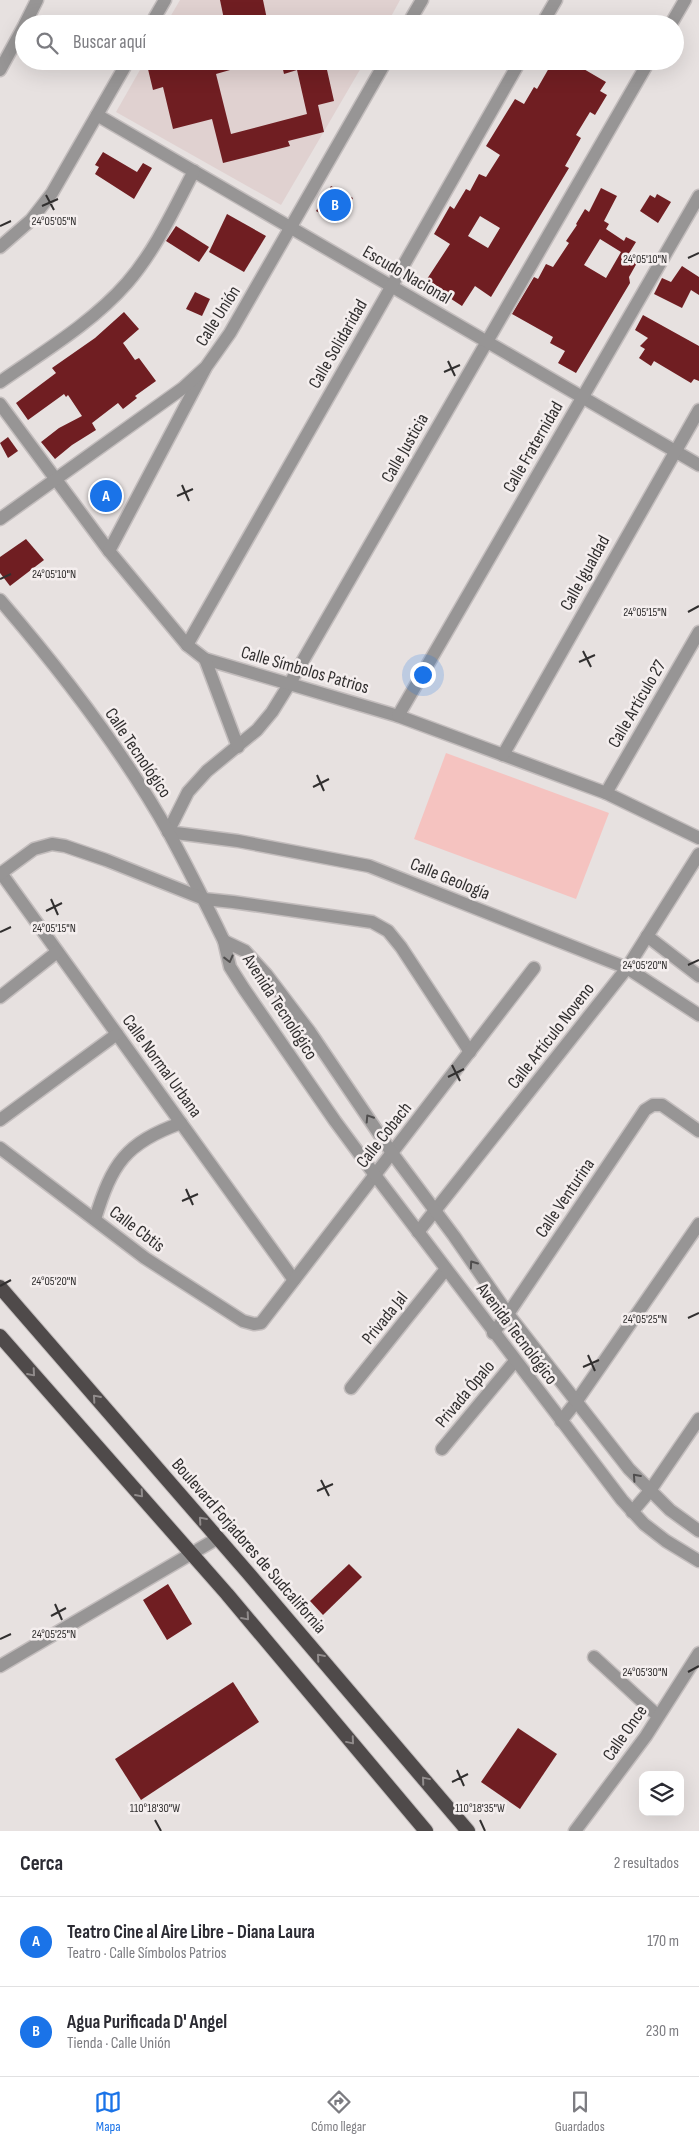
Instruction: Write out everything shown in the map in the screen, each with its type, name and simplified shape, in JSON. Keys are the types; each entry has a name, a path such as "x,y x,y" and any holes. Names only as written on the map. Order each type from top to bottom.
{"highway":[{"name":"Boulevard Forjadores de Sudcalifornia","path":"0,1287 218,1538 468,1831"},
{"path":"0,1336 337,1724 426,1831"}],"street":[{"path":"29,15 37,0"},
{"path":"156,15 165,0"},
{"path":"413,15 422,0"},
{"path":"547,15 556,0"},
{"path":"676,15 685,0"},
{"path":"0,70 15,42"},
{"path":"0,247 31,220 52,193 123,70"},
{"name":"Calle Unión","path":"0,519 183,388 206,367 230,333 381,70"},
{"name":"Calle Solidaridad","path":"187,645 515,70"},
{"name":"Calle Justicia","path":"168,832 188,792 207,771 258,730 272,712 645,70"},
{"name":"Escudo Nacional","path":"97,115 699,465"},
{"path":"0,382 63,339 126,284 151,249 194,171"},
{"name":"Calle Fraternidad","path":"398,716 699,196"},
{"path":"109,551 206,367"},
{"name":"Calle Símbolos Patrios","path":"0,404 109,551 187,645 205,659 398,716 606,792 699,838"},
{"name":"Calle Igualdad","path":"503,755 699,410"},
{"name":"Calle Tecnológico","path":"0,600 54,663 137,782 168,832 224,940"},
{"name":"Calle Artículo 27","path":"606,792 699,632"},
{"path":"205,659 238,747"},
{"name":"Calle Geología","path":"168,832 238,841 369,866 627,968 699,1015"},
{"path":"0,873 34,849 52,844 65,846 106,860 204,899 372,922 381,926 401,946 470,1052"},
{"name":"Calle Artículo Noveno","path":"418,1232 627,968 699,854"},
{"name":"Calle Normal Urbana","path":"0,873 294,1280"},
{"path":"647,936 699,976"},
{"name":"Avenida Tecnológico","path":"224,940 245,951 266,974 310,1032 392,1153 454,1236 508,1314 629,1469 649,1492 699,1531"},
{"name":"Avenida Tecnológico","path":"224,940 230,966 334,1121 493,1333 632,1512 666,1541 699,1561"},
{"path":"0,997 57,952"},
{"name":"Calle Cobach","path":"261,1323 534,968"},
{"path":"0,1120 117,1034"},
{"name":"Calle Venturina","path":"493,1333 508,1314 645,1110 653,1105 662,1105 699,1131"},
{"path":"95,1219 106,1185 118,1165 131,1150 156,1132 181,1124"},
{"name":"Calle Cbtis","path":"0,1148 145,1258 243,1320 254,1324 261,1323"},
{"path":"561,1421 699,1224"},
{"name":"Privada Jal","path":"351,1388 446,1269"},
{"name":"Privada Ópalo","path":"442,1449 515,1361"},
{"path":"632,1512 649,1492 699,1419"},
{"path":"0,1666 218,1538"},
{"name":"Calle Once","path":"576,1831 646,1736 699,1653"},
{"path":"594,1657 658,1716"}],"shaded area":[{"path":"180,0 400,0 392,15 171,15"},
{"path":"140,70 360,70 281,205 116,112"},
{"path":"446,753 609,813 576,899 414,839"}],"building":[{"path":"220,0 263,0 266,15 223,15"},
{"path":"148,70 230,70 216,74 231,134 307,114 297,70 327,70 334,101 318,105 324,132 288,141 290,146 223,163 212,119 173,129 163,87 153,90"},
{"path":"283,70 297,70 284,74"},
{"path":"548,70 585,70 606,82 600,91 607,95 595,115 590,112 576,135 581,138 565,166 569,168 491,297 475,286 462,306 445,295 446,292 427,279 450,244 434,234 450,206 454,209 466,189 470,191 479,174 486,177 500,155 486,146 515,99 524,104 534,87 537,89","holes":["480,216 500,228 488,248 468,236"]},
{"path":"103,152 137,172 143,163 152,168 134,199 95,174 99,167 95,165"},
{"path":"331,186 353,198 338,223 316,211"},
{"path":"601,188 617,196 604,221 609,224 606,229 624,241 626,237 636,242 628,255 638,261 629,277 630,283 576,373 558,363 565,351 550,343 553,337 512,314 534,277 538,279 546,264 553,267 569,243 566,241 585,209 589,212","holes":["600,239 621,252 606,278 584,265"]},
{"path":"657,194 671,202 658,223 640,211 650,195 655,198"},
{"path":"227,214 266,236 244,272 209,252"},
{"path":"176,226 209,247 199,262 166,241"},
{"path":"682,266 699,277 699,295 691,290 682,308 654,294 662,278 671,282"},
{"path":"195,292 210,299 202,316 186,309"},
{"path":"124,312 139,329 123,343 135,360 139,358 156,381 135,396 137,398 123,409 118,403 92,423 96,430 72,445 55,459 41,442 59,428 82,416 68,395 66,397 64,394 28,420 16,403 56,373 52,368 95,338"},
{"path":"643,315 699,346 699,381 694,379 691,383 654,361 651,366 639,358 645,349 640,346 648,338 635,330"},
{"path":"8,437 18,451 8,458 0,443"},
{"path":"26,539 44,560 10,586 0,573 0,557"},
{"path":"349,1564 362,1577 323,1615 310,1601"},
{"path":"168,1584 192,1624 167,1640 143,1600"},
{"path":"233,1682 259,1722 141,1800 115,1759"},
{"path":"518,1728 557,1754 520,1809 481,1782"}],"place":[{"name":"Agua Purificada D' Angel","path":"335,205"},
{"name":"Teatro Cine al Aire Libre - Diana Laura","path":"106,496"}]}
